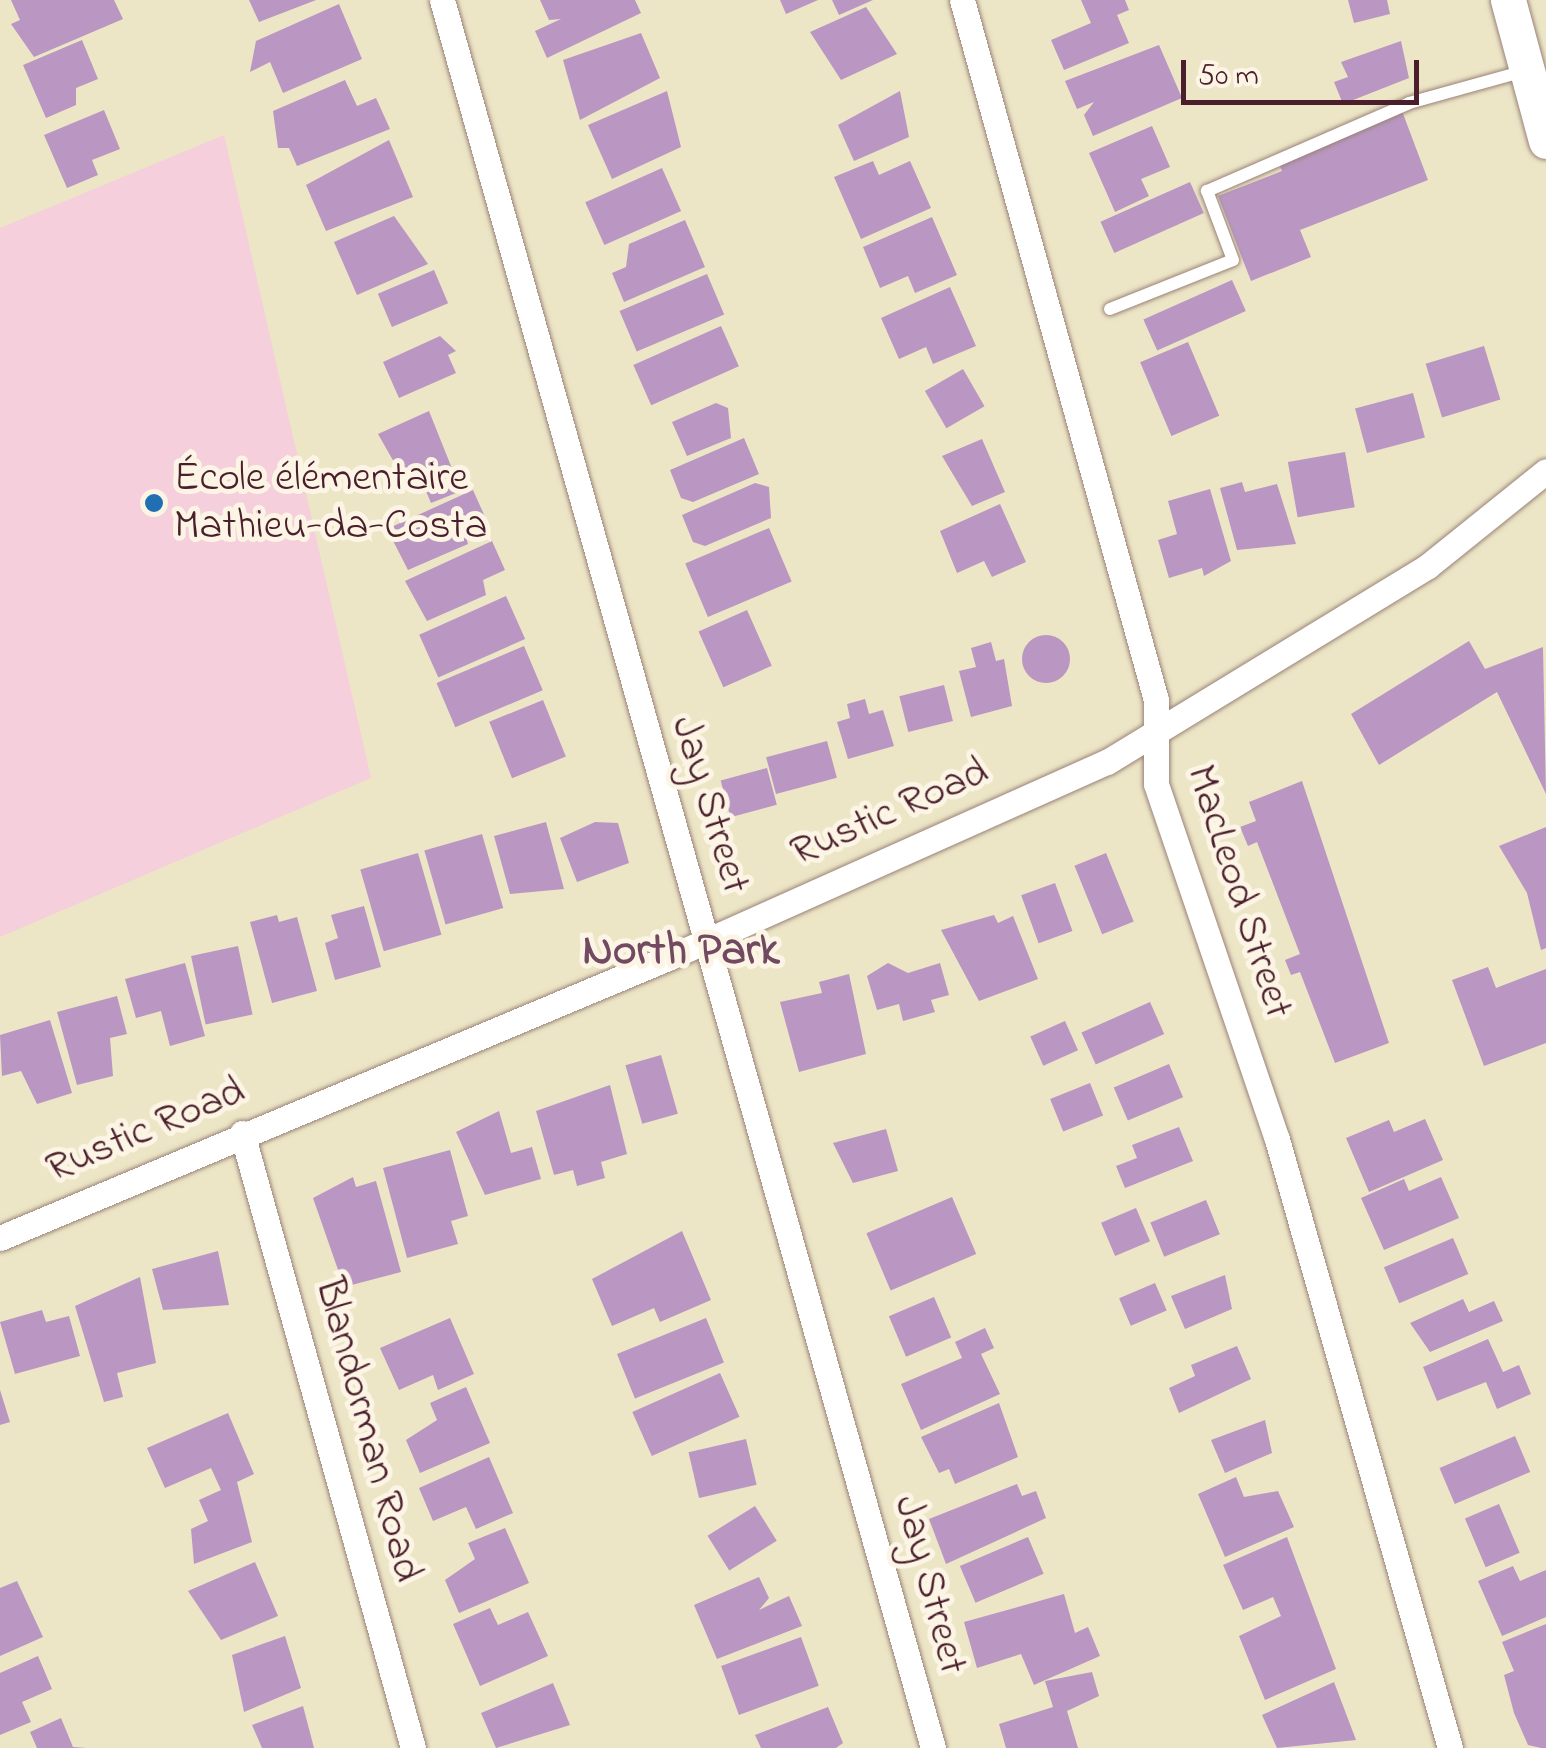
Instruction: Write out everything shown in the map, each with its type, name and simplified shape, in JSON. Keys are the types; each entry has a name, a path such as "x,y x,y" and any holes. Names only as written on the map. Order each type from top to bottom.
{"main road":[{"path":"1508,0 1546,141"}],"street":[{"name":"Jay Street","path":"442,0 932,1748"},
{"name":"MacLeod Street","path":"962,0 1156,700 1150,740 1156,784 1277,1139 1450,1748"},
{"name":"Rustic Road","path":"0,1238 708,938 1150,740 1428,566 1546,471"},
{"name":"Blandorman Road","path":"242,1133 414,1748"}],"lane":[{"path":"1110,309 1232,260 1207,192 1410,103 1527,70"}],"shaded area":[{"name":"École élémentaire Mathieu-da-Costa","path":"224,135 371,778 0,937 0,228"}],"building":[{"path":"11,0 114,0 123,19 34,57 11,24 20,20"},
{"path":"249,0 316,0 259,22"},
{"path":"540,0 635,0 641,13 547,58 535,31 561,19 549,20"},
{"path":"780,0 818,0 786,14"},
{"path":"832,0 873,0 839,15"},
{"path":"1081,0 1125,0 1129,10 1117,15 1129,43 1064,70 1051,40 1091,23"},
{"path":"1348,0 1387,0 1390,14 1354,23"},
{"path":"339,4 362,59 283,93 270,62 250,72 256,41"},
{"path":"866,7 897,54 841,80 810,32"},
{"path":"641,33 660,78 580,120 563,60"},
{"path":"82,40 98,79 76,88 76,105 46,118 23,65"},
{"path":"1401,41 1409,78 1343,104 1334,82 1348,77 1341,62"},
{"path":"1159,45 1182,98 1093,136 1084,115 1094,102 1077,109 1065,81"},
{"path":"345,80 357,106 376,98 390,129 297,166 289,148 278,148 273,111"},
{"path":"667,91 681,147 612,179 588,125"},
{"path":"900,91 909,137 854,161 838,125"},
{"path":"104,110 120,149 92,160 98,175 67,188 44,135"},
{"path":"1402,111 1428,180 1300,230 1311,257 1251,281 1218,196 1282,171 1277,159"},
{"path":"1152,126 1170,167 1141,179 1149,196 1115,212 1089,153"},
{"path":"389,140 413,197 326,231 306,185"},
{"path":"873,161 879,175 910,161 931,208 861,239 834,177"},
{"path":"662,168 681,211 604,245 585,202"},
{"path":"1190,182 1204,213 1114,253 1100,222"},
{"path":"394,216 428,264 357,295 334,242"},
{"path":"932,217 957,275 915,293 908,276 880,288 863,247"},
{"path":"685,220 705,267 624,302 612,273 626,267 629,244"},
{"path":"434,270 448,303 392,327 378,294"},
{"path":"707,274 724,315 637,352 620,311"},
{"path":"1232,280 1246,311 1157,351 1143,319"},
{"path":"950,287 976,346 933,364 926,347 899,359 881,318"},
{"path":"721,326 739,366 651,405 633,365"},
{"path":"440,336 456,351 448,355 456,373 399,398 383,362"},
{"path":"1188,342 1219,416 1171,436 1140,362"},
{"path":"1484,346 1500,400 1442,417 1426,364"},
{"path":"963,369 984,406 946,428 925,391"},
{"path":"1413,393 1425,437 1367,453 1355,409"},
{"path":"716,403 728,408 731,438 687,456 672,422"},
{"path":"429,411 461,491 431,503 421,479 407,485 378,434"},
{"path":"744,438 759,474 693,502 681,498 670,470"},
{"path":"982,439 1005,492 972,506 942,456"},
{"path":"1345,452 1355,507 1298,517 1288,462"},
{"path":"1242,482 1245,492 1277,484 1296,544 1237,550 1220,488"},
{"path":"755,483 769,487 771,518 705,546 693,542 682,515"},
{"path":"1210,489 1231,561 1204,576 1202,568 1169,578 1158,540 1177,534 1168,501"},
{"path":"473,490 486,519 464,529 468,544 408,570 387,529"},
{"path":"1000,504 1026,562 992,577 984,561 957,573 940,531"},
{"path":"769,528 792,581 708,617 685,564"},
{"path":"492,541 505,570 483,580 486,595 427,621 405,581"},
{"path":"506,596 525,639 438,678 419,635"},
{"path":"747,610 772,666 723,687 699,632"},
{"path":"1046,635 1063,642 1070,659 1063,676 1046,683 1029,676 1022,659 1029,642"},
{"path":"1469,641 1485,669 1543,647 1546,794 1497,692 1379,765 1351,714"},
{"path":"991,642 996,661 1004,659 1012,706 971,717 959,671 976,667 971,648"},
{"path":"524,646 543,690 455,727 437,683"},
{"path":"944,685 953,721 908,732 899,696"},
{"path":"865,699 869,714 883,710 894,746 848,759 837,722 850,718 847,704"},
{"path":"543,700 566,757 512,778 489,722"},
{"path":"827,741 837,778 776,794 766,757"},
{"path":"767,768 777,805 730,817 721,780"},
{"path":"1302,781 1389,1043 1335,1063 1300,972 1291,975 1285,960 1300,954 1257,842 1248,846 1240,827 1256,821 1249,802"},
{"path":"546,822 564,889 510,894 494,836"},
{"path":"595,822 618,823 629,863 577,882 560,838"},
{"path":"1546,827 1546,948 1541,950 1527,893 1499,846"},
{"path":"482,834 503,908 446,925 424,851"},
{"path":"418,853 441,935 384,951 360,870"},
{"path":"1106,853 1134,922 1102,934 1074,866"},
{"path":"1055,883 1072,931 1039,943 1021,895"},
{"path":"364,906 381,967 335,980 325,943 338,938 331,915"},
{"path":"277,915 279,922 297,917 317,991 272,1003 250,922"},
{"path":"994,915 998,923 1013,916 1038,979 979,1001 941,930"},
{"path":"238,946 253,1014 206,1024 191,956"},
{"path":"185,963 205,1036 170,1046 161,1011 136,1018 125,979"},
{"path":"888,963 908,973 940,963 949,995 931,1000 935,1012 903,1021 899,1004 877,1010 867,976"},
{"path":"1488,967 1496,988 1546,969 1546,1043 1484,1066 1452,980"},
{"path":"849,974 866,1054 799,1072 780,1002 822,993 819,982"},
{"path":"117,996 127,1034 110,1038 113,1076 77,1085 57,1012"},
{"path":"1150,1002 1164,1034 1096,1064 1081,1033"},
{"path":"50,1020 72,1093 37,1104 21,1071 2,1076 0,1035"},
{"path":"1065,1021 1078,1050 1043,1066 1030,1036"},
{"path":"661,1055 678,1114 642,1124 625,1065"},
{"path":"1169,1064 1183,1097 1128,1121 1114,1087"},
{"path":"1090,1083 1103,1115 1063,1132 1050,1099"},
{"path":"610,1085 627,1154 601,1162 605,1178 577,1186 573,1170 554,1175 536,1111"},
{"path":"499,1111 511,1153 532,1147 541,1179 485,1195 456,1132"},
{"path":"1425,1119 1443,1160 1369,1192 1346,1138 1389,1120 1394,1132"},
{"path":"1179,1127 1193,1161 1125,1188 1116,1166 1137,1158 1132,1145"},
{"path":"886,1129 898,1171 853,1183 833,1143"},
{"path":"450,1150 468,1216 451,1221 458,1244 407,1258 383,1168"},
{"path":"353,1177 356,1187 376,1181 401,1272 344,1287 313,1198"},
{"path":"1441,1177 1459,1218 1384,1250 1361,1198 1404,1179 1409,1191"},
{"path":"952,1197 976,1254 891,1290 866,1233"},
{"path":"1206,1200 1220,1234 1164,1257 1150,1222"},
{"path":"1136,1208 1150,1241 1115,1256 1101,1223"},
{"path":"682,1231 711,1300 660,1322 654,1308 612,1326 592,1279"},
{"path":"1453,1238 1468,1274 1399,1303 1384,1267"},
{"path":"218,1251 229,1305 163,1310 152,1269"},
{"path":"1225,1275 1232,1309 1185,1329 1171,1296"},
{"path":"140,1277 156,1363 117,1373 123,1397 104,1402 75,1306"},
{"path":"1155,1283 1167,1311 1131,1326 1119,1298"},
{"path":"934,1297 951,1338 906,1357 889,1316"},
{"path":"1463,1299 1469,1312 1494,1301 1503,1321 1430,1352 1410,1323"},
{"path":"42,1310 46,1322 69,1316 80,1356 15,1374 0,1322"},
{"path":"450,1318 474,1374 438,1390 433,1375 399,1390 380,1348"},
{"path":"706,1318 724,1363 635,1398 617,1354"},
{"path":"985,1328 994,1348 981,1354 1000,1394 921,1430 901,1384 962,1358 955,1342"},
{"path":"1488,1339 1503,1372 1519,1365 1531,1394 1497,1409 1486,1382 1437,1401 1423,1367"},
{"path":"1237,1346 1251,1379 1179,1413 1169,1388 1195,1376 1191,1365"},
{"path":"720,1373 740,1417 652,1456 632,1412"},
{"path":"466,1387 490,1443 420,1473 406,1440 437,1420 430,1403"},
{"path":"0,1390 10,1422 0,1425"},
{"path":"999,1403 1018,1457 955,1484 949,1469 939,1473 921,1437"},
{"path":"228,1413 254,1474 237,1482 252,1542 194,1564 191,1529 208,1521 199,1500 221,1490 211,1468 165,1488 147,1448"},
{"path":"1265,1420 1272,1453 1225,1473 1211,1440"},
{"path":"1515,1436 1530,1472 1455,1504 1440,1468"},
{"path":"746,1439 757,1485 699,1498 689,1452"},
{"path":"489,1457 513,1513 476,1529 466,1507 433,1521 419,1488"},
{"path":"1236,1477 1244,1497 1278,1491 1294,1527 1225,1557 1198,1494"},
{"path":"1017,1484 1022,1496 1036,1491 1046,1518 946,1564 929,1519"},
{"path":"1499,1504 1520,1553 1486,1567 1465,1518"},
{"path":"755,1506 777,1541 729,1570 708,1536"},
{"path":"505,1528 529,1583 459,1613 445,1580 475,1559 468,1543"},
{"path":"1028,1537 1044,1574 976,1603 960,1566"},
{"path":"1287,1537 1336,1669 1265,1700 1239,1636 1281,1616 1273,1597 1243,1610 1223,1565"},
{"path":"255,1562 278,1616 221,1640 188,1591"},
{"path":"1513,1566 1520,1581 1546,1570 1546,1617 1502,1636 1478,1581"},
{"path":"759,1577 769,1598 759,1610 789,1596 802,1626 717,1659 694,1605"},
{"path":"17,1581 43,1637 0,1656 0,1588"},
{"path":"1064,1594 1075,1633 1088,1627 1100,1656 1034,1685 1021,1654 977,1668 964,1622"},
{"path":"490,1608 498,1625 528,1612 548,1656 480,1686 453,1624"},
{"path":"1546,1624 1546,1748 1541,1748 1528,1745 1514,1713 1504,1675 1514,1671 1502,1642"},
{"path":"285,1636 301,1688 244,1712 232,1655"},
{"path":"801,1637 819,1686 739,1715 721,1666"},
{"path":"38,1656 52,1689 22,1702 31,1722 0,1735 0,1673"},
{"path":"1092,1672 1099,1696 1067,1711 1078,1748 1006,1748 999,1724 1053,1707 1045,1681"},
{"path":"1334,1682 1356,1740 1277,1748 1262,1715"},
{"path":"553,1683 570,1725 496,1748 481,1713"},
{"path":"303,1706 314,1748 262,1748 252,1725"},
{"path":"828,1707 843,1743 836,1748 761,1748 755,1735"},
{"path":"61,1718 73,1747 87,1748 37,1748 30,1732"}],"place":[{"name":"École élémentaire Mathieu-da-Costa","path":"154,503"}],"district":[{"name":"North Park","path":"681,953"}]}
